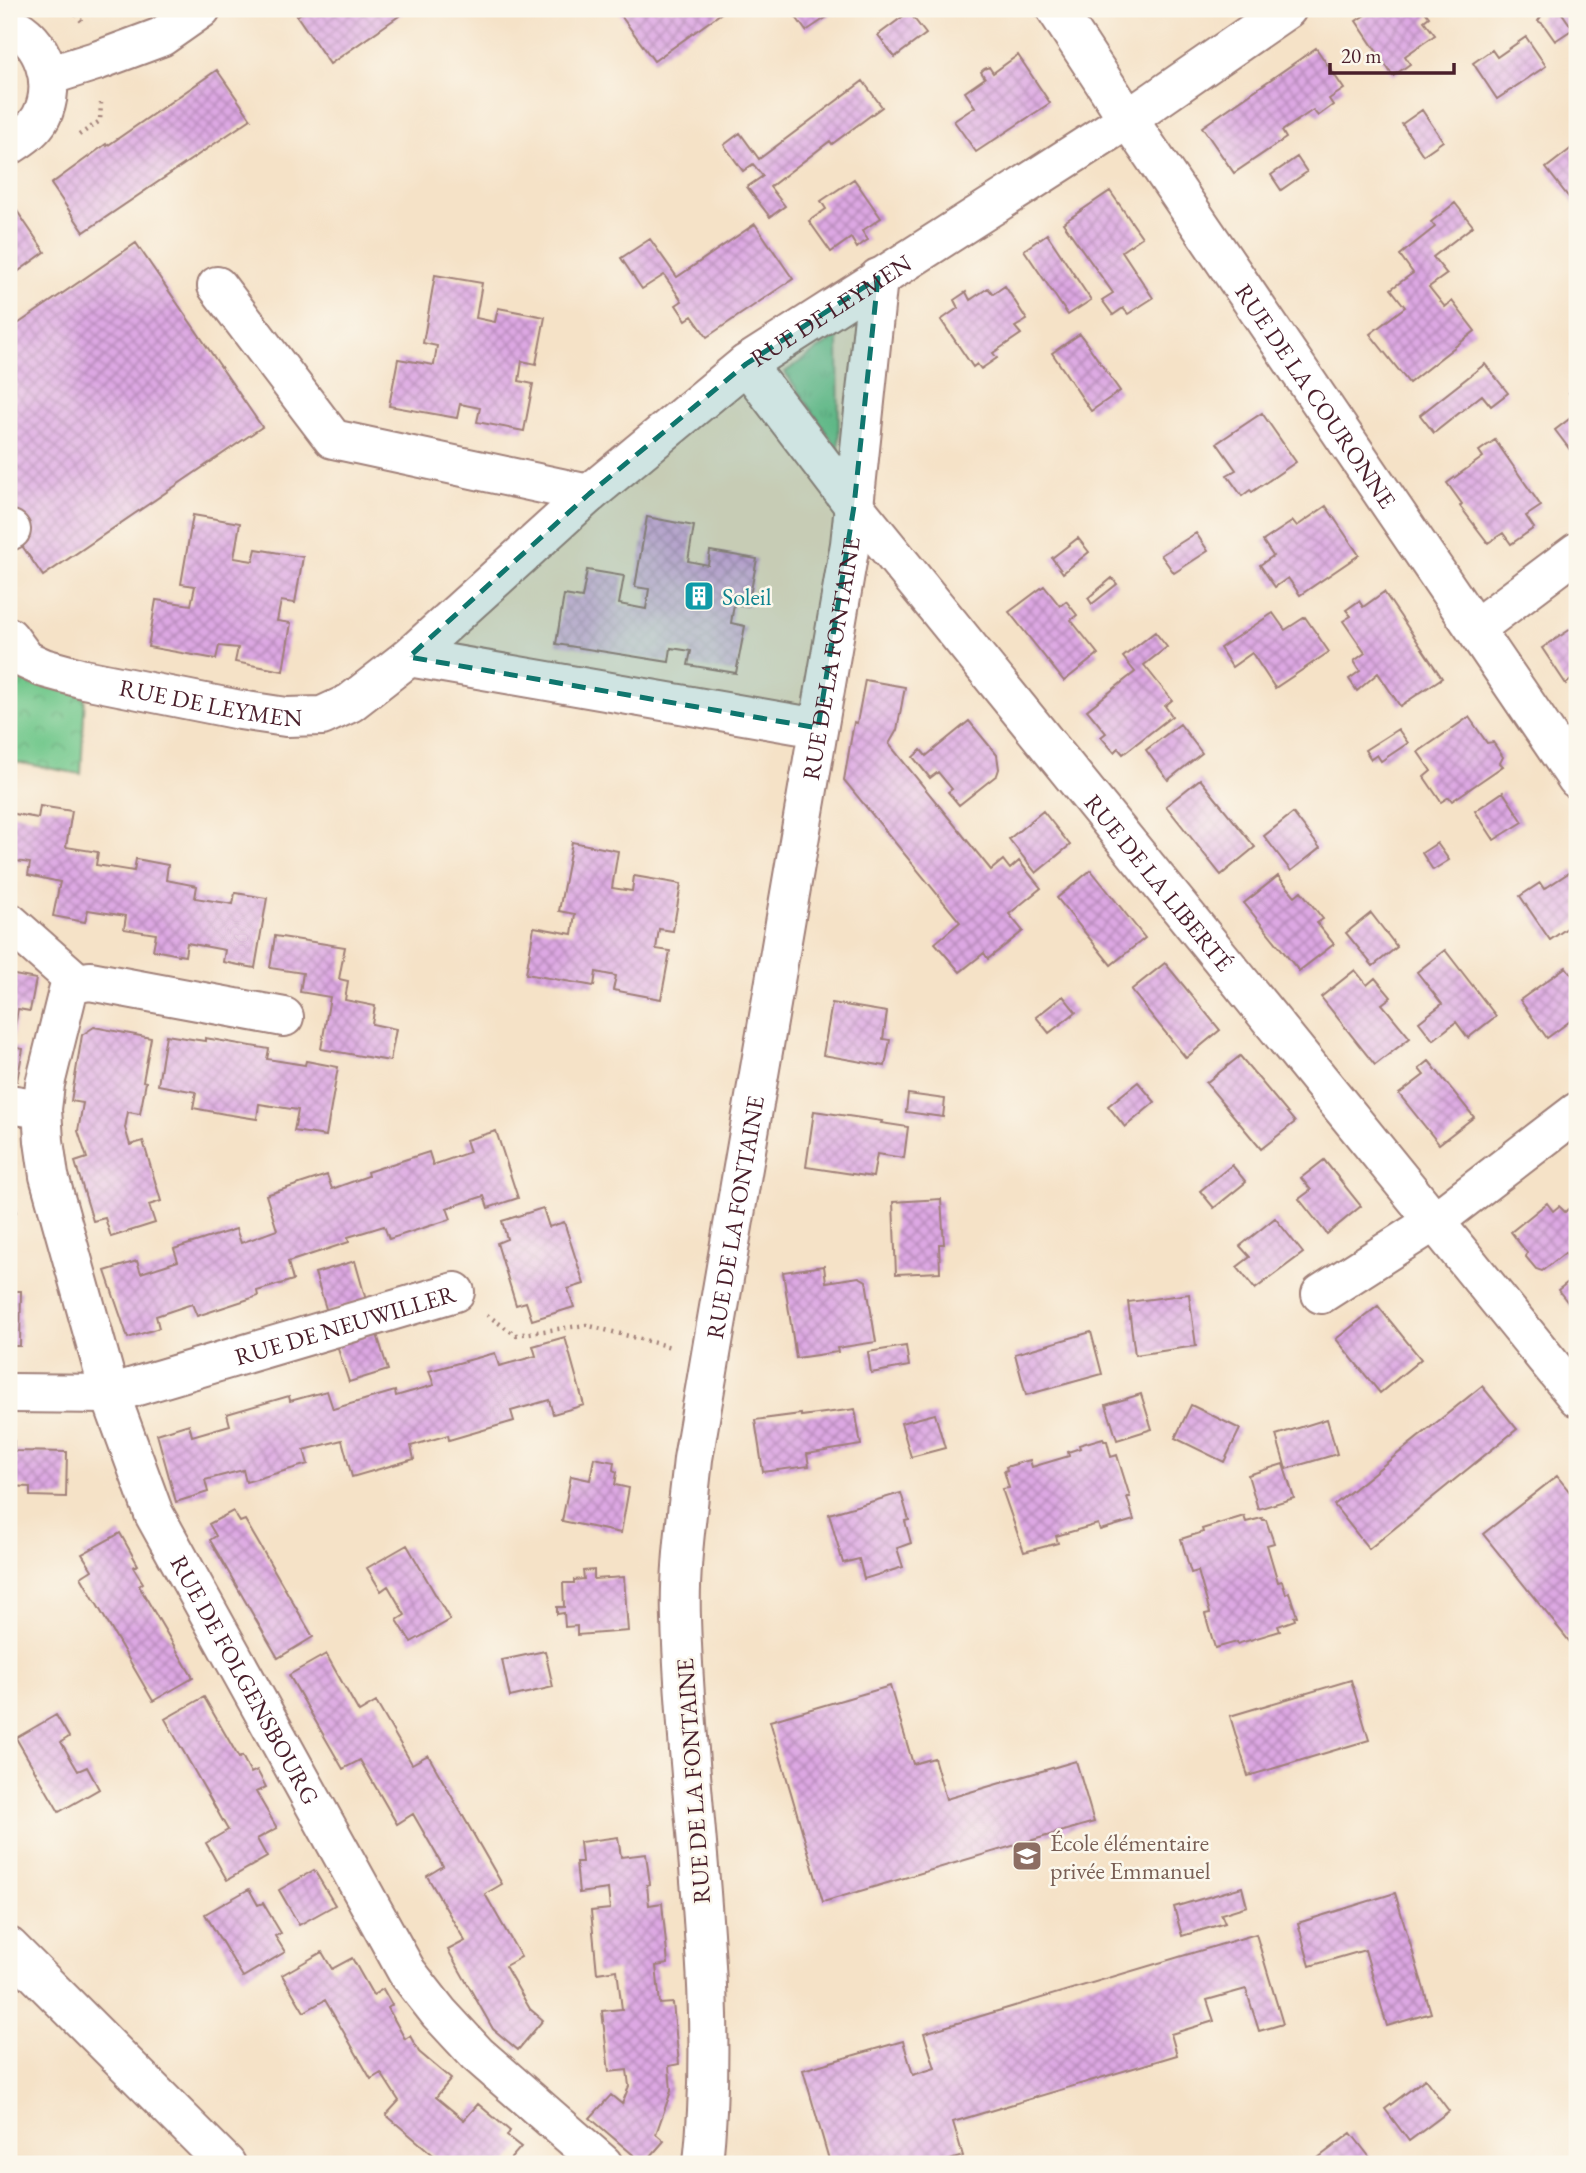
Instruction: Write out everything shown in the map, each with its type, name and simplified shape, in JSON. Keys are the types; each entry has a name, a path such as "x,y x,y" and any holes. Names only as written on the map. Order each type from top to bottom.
{"street":[{"path":"48,76 161,37 201,9"},
{"name":"RUE DE LA COURONNE","path":"1056,9 1577,779"},
{"name":"RUE DE LEYMEN","path":"9,637 26,660 84,679 286,717 322,716 349,703 409,657 589,495 746,364 1128,118 1287,9"},
{"path":"9,25 17,28 32,41 43,57 48,76 48,98 40,118 27,135 9,146"},
{"name":"RUE DE LA FONTAINE","path":"703,2164 709,2074 707,1988 681,1615 685,1535 693,1459 850,544 878,278"},
{"path":"217,286 333,439 589,495"},
{"name":"RUE DE LA LIBERTÉ","path":"746,364 853,506 1577,1396"},
{"path":"1476,628 1577,552"},
{"path":"409,657 818,727"},
{"path":"9,922 78,983 90,981 284,1017"},
{"name":"RUE DE FOLGENSBOURG","path":"78,983 68,991 25,1106 44,1141 49,1176 110,1394 161,1526 407,1972 439,2013 477,2054 603,2164"},
{"path":"1321,1294 1435,1221 1577,1112"},
{"name":"RUE DE NEUWILLER","path":"9,1393 110,1394 455,1292"},
{"path":"9,1947 226,2164"}],"path":[{"name":"RUE DE NEUWILLER","path":"455,1292 516,1335 586,1325 710,1357"}],"highlighted area":[{"path":"878,278 854,506 818,728 409,657 589,494 746,364"}],"green space":[{"path":"838,336 839,451 785,372"},
{"path":"9,667 16,678 85,694 81,774 9,761"}],"building":[{"path":"307,9 409,9 330,64 297,16"},
{"path":"616,9 727,9 654,61"},
{"path":"790,9 839,9 806,31"},
{"path":"1374,9 1416,9 1419,12 1423,9 1429,17 1424,21 1435,35 1405,56 1410,64 1393,76 1356,21"},
{"path":"1546,9 1559,9 1573,29 1555,41 1538,21"},
{"path":"909,12 926,34 895,57 878,35"},
{"path":"1526,37 1546,66 1497,99 1473,63 1492,50 1497,57"},
{"path":"1316,48 1344,89 1329,99 1333,105 1318,116 1313,110 1282,131 1286,138 1234,173 1202,127"},
{"path":"1018,55 1050,103 976,152 954,121 975,107 965,92 985,78 981,72 984,69 989,67 993,73"},
{"path":"217,70 251,119 84,232 51,184"},
{"path":"863,81 882,107 832,144 830,141 770,187 785,206 770,217 747,187 763,176 753,164 743,171 724,145 740,133 759,159"},
{"path":"1422,110 1443,141 1423,155 1402,124"},
{"path":"1577,144 1577,208 1546,168"},
{"path":"1297,157 1307,172 1281,190 1271,175"},
{"path":"854,179 881,218 862,231 868,240 857,248 851,238 831,252 809,221 826,209 821,201"},
{"path":"1110,191 1142,237 1122,251 1153,298 1128,314 1123,308 1113,315 1102,300 1113,293 1063,223"},
{"path":"1455,203 1473,226 1433,257 1447,274 1429,287 1445,307 1452,301 1475,331 1409,383 1370,334 1405,307 1391,289 1413,273 1400,255 1435,227 1431,222"},
{"path":"15,208 45,252 9,278 9,213"},
{"path":"755,224 793,279 707,337 692,316 686,320 676,305 682,301 664,275 642,289 621,258 650,239 677,277"},
{"path":"1047,234 1091,300 1068,315 1024,250"},
{"path":"136,243 262,427 43,576 9,527 9,330"},
{"path":"435,275 482,283 476,318 495,322 498,308 545,317 536,364 522,361 519,381 533,384 524,431 477,422 480,408 460,404 457,418 389,406 398,359 434,365 437,346 423,343"},
{"path":"1005,286 1027,320 1015,327 1021,334 993,353 997,358 981,369 977,364 973,367 941,320 958,308 954,300 966,292 970,300 988,288 993,294"},
{"path":"1080,334 1120,391 1091,411 1052,353"},
{"path":"1485,364 1508,393 1491,406 1482,395 1434,433 1420,415"},
{"path":"1577,386 1577,404 1569,393"},
{"path":"1262,413 1296,462 1242,496 1227,475 1236,470 1217,443"},
{"path":"1577,413 1577,459 1555,430"},
{"path":"1495,440 1541,506 1526,516 1534,528 1511,544 1503,533 1488,543 1460,506 1462,504 1447,483 1483,457 1479,451"},
{"path":"1326,506 1359,555 1300,595 1288,578 1275,587 1260,565 1273,556 1263,541 1293,521 1297,526"},
{"path":"193,515 240,523 234,558 253,561 256,549 303,557 295,603 281,601 277,621 291,623 283,671 235,662 238,648 219,646 216,659 148,647 156,600 191,605 195,586 181,584"},
{"name":"Soleil","path":"647,517 694,526 688,561 708,565 710,551 757,559 748,606 734,604 731,623 745,626 736,673 688,665 691,651 671,648 669,662 556,644 564,595 582,598 587,570 624,576 619,604 646,609 649,589 635,587"},
{"path":"1196,533 1208,551 1174,573 1161,555"},
{"path":"1078,538 1089,552 1063,573 1052,558"},
{"path":"1112,578 1117,584 1092,604 1088,598"},
{"path":"1044,586 1060,606 1066,601 1077,615 1071,620 1098,654 1064,681 1009,612"},
{"path":"1384,592 1442,678 1400,706 1378,673 1357,691 1349,679 1360,671 1354,661 1365,653 1343,621 1351,616 1346,610 1359,601 1363,607"},
{"path":"1273,613 1285,630 1305,617 1329,652 1275,688 1252,653 1232,667 1220,648"},
{"path":"1577,625 1577,690 1571,680 1566,684 1542,648"},
{"path":"1155,632 1167,647 1144,665 1172,700 1165,706 1172,716 1123,754 1118,748 1114,752 1101,737 1106,733 1087,710 1135,672 1123,657"},
{"path":"865,680 905,687 897,730 889,744 991,870 1003,860 1010,869 1019,861 1041,888 1009,914 1023,931 988,959 984,953 960,972 935,943 960,922 844,780 854,722 857,723"},
{"path":"1469,717 1487,743 1493,742 1503,757 1500,763 1503,766 1452,801 1449,797 1441,802 1424,777 1431,771 1418,752"},
{"path":"969,721 997,755 999,769 997,775 959,805 948,792 952,789 938,772 930,778 913,757 921,750 926,756"},
{"path":"1180,724 1202,753 1168,780 1146,750"},
{"path":"1398,729 1408,743 1381,761 1377,755 1371,759 1365,750"},
{"path":"1200,779 1255,847 1221,875 1166,806"},
{"path":"1503,792 1523,822 1494,840 1475,811"},
{"path":"40,806 72,811 66,847 98,852 96,865 134,871 136,859 168,865 166,880 197,886 195,898 233,904 235,893 267,898 255,968 223,962 225,950 187,943 185,956 153,950 156,934 124,929 126,916 88,910 85,922 53,916 60,882 28,875 30,863 9,860 9,813 38,818"},
{"path":"1043,811 1070,845 1036,873 1009,839"},
{"path":"1293,813 1320,848 1291,871 1264,836"},
{"path":"572,842 618,851 612,888 632,891 634,876 681,884 673,931 659,929 656,949 670,951 661,999 613,990 616,976 596,972 594,986 526,974 534,927 572,934 575,914 559,911"},
{"path":"1437,843 1449,860 1433,870 1422,853"},
{"path":"1091,870 1145,938 1111,965 1057,898"},
{"path":"1573,870 1577,876 1577,921 1550,940 1520,896 1540,883 1544,889"},
{"path":"1278,876 1295,896 1301,891 1323,919 1317,923 1334,944 1299,971 1244,903"},
{"path":"1371,913 1397,947 1373,966 1346,933"},
{"path":"275,936 345,947 339,979 348,981 345,1000 375,1006 372,1024 396,1029 390,1061 321,1049 330,997 300,992 303,973 270,968"},
{"path":"1445,950 1496,1016 1468,1038 1456,1022 1433,1040 1419,1022 1442,1004 1417,972"},
{"path":"1165,963 1220,1030 1186,1058 1131,990"},
{"path":"1566,967 1577,982 1577,1016 1547,1038 1520,1000"},
{"path":"1355,970 1367,985 1375,978 1391,997 1382,1004 1410,1038 1375,1065 1321,997"},
{"path":"9,974 36,979 30,1011 18,1009 11,1047 23,1049 17,1081 9,1080"},
{"path":"1063,996 1076,1012 1049,1033 1036,1017"},
{"path":"832,1003 887,1012 883,1039 890,1040 885,1066 823,1055"},
{"path":"94,1027 151,1038 140,1114 128,1112 125,1128 130,1145 143,1141 161,1201 149,1205 155,1223 111,1237 105,1218 93,1221 75,1162 87,1158 78,1131 83,1103 71,1101 82,1035"},
{"path":"166,1035 205,1041 205,1038 269,1049 267,1059 305,1065 306,1061 338,1067 326,1136 294,1131 298,1110 259,1104 257,1119 193,1108 196,1092 158,1085"},
{"path":"1240,1056 1295,1122 1261,1149 1206,1083"},
{"path":"1429,1061 1474,1117 1439,1144 1399,1094 1424,1075 1419,1069"},
{"path":"1138,1082 1155,1102 1125,1127 1108,1106"},
{"path":"908,1094 945,1099 943,1117 906,1112"},
{"path":"814,1111 908,1127 904,1158 877,1154 873,1177 806,1167"},
{"path":"496,1131 518,1198 488,1208 484,1196 447,1208 451,1219 389,1239 384,1226 348,1237 349,1242 288,1262 293,1280 257,1291 258,1296 197,1316 192,1304 156,1316 159,1328 128,1338 105,1271 137,1261 141,1273 178,1261 174,1249 236,1229 241,1243 277,1230 266,1195 327,1175 332,1189 368,1176 367,1172 429,1152 433,1165 470,1152 466,1140"},
{"path":"1324,1160 1361,1206 1327,1234 1299,1199 1311,1190 1301,1178"},
{"path":"1232,1165 1246,1182 1214,1208 1200,1191"},
{"path":"9,1190 16,1212 9,1215"},
{"path":"941,1199 944,1244 939,1244 940,1272 896,1274 893,1202"},
{"path":"1547,1203 1553,1211 1559,1206 1565,1212 1568,1209 1573,1215 1577,1211 1577,1244 1571,1248 1575,1254 1569,1259 1565,1253 1542,1271 1536,1269 1526,1257 1527,1253 1511,1232"},
{"path":"543,1208 549,1227 564,1222 584,1284 568,1289 574,1307 532,1320 526,1302 516,1305 497,1243 507,1239 502,1221"},
{"path":"1275,1218 1303,1253 1255,1289 1237,1267 1250,1257 1240,1246"},
{"path":"355,1261 366,1300 327,1312 315,1273"},
{"path":"824,1266 826,1282 859,1277 866,1281 876,1342 837,1348 838,1352 796,1358 783,1272"},
{"path":"1577,1275 1577,1314 1558,1290"},
{"path":"9,1291 21,1291 20,1346 9,1346"},
{"path":"1189,1294 1196,1346 1135,1355 1128,1302"},
{"path":"1378,1306 1421,1359 1380,1393 1336,1339"},
{"path":"376,1331 388,1370 349,1382 336,1343"},
{"path":"1091,1332 1102,1374 1026,1395 1015,1354"},
{"path":"565,1337 584,1405 553,1414 549,1400 511,1411 514,1421 449,1440 448,1435 411,1446 414,1459 352,1477 342,1440 304,1450 308,1464 246,1482 243,1470 205,1480 208,1492 176,1502 157,1434 189,1424 192,1436 230,1425 227,1414 289,1396 290,1401 327,1391 333,1409 395,1391 396,1396 434,1385 429,1371 495,1353 499,1366 536,1356 533,1346"},
{"path":"906,1346 909,1366 871,1373 868,1352"},
{"path":"1482,1386 1517,1429 1369,1549 1334,1505"},
{"path":"1141,1394 1152,1429 1117,1440 1106,1405"},
{"path":"1191,1405 1240,1429 1224,1462 1175,1438"},
{"path":"855,1409 861,1445 807,1454 809,1466 763,1472 755,1420"},
{"path":"935,1414 945,1448 911,1457 901,1423"},
{"path":"1327,1419 1337,1454 1286,1469 1276,1435"},
{"path":"1103,1438 1107,1441 1111,1457 1117,1455 1134,1520 1100,1530 1098,1524 1056,1536 1058,1543 1024,1552 1002,1489 1009,1488 1004,1471 1007,1470 1006,1467 1030,1460 1032,1467 1069,1456 1068,1452 1080,1448 1079,1445"},
{"path":"9,1441 14,1441 14,1451 67,1452 66,1497 30,1496 30,1487 9,1486"},
{"path":"594,1458 614,1462 613,1470 617,1472 615,1485 629,1488 621,1533 562,1521 571,1476 590,1480"},
{"path":"1283,1464 1294,1498 1258,1509 1248,1475"},
{"path":"1557,1476 1577,1501 1577,1651 1483,1534"},
{"path":"901,1493 909,1520 905,1521 911,1543 897,1548 903,1567 864,1579 859,1559 843,1563 829,1514"},
{"path":"233,1511 240,1522 245,1520 313,1637 278,1658 210,1540 216,1536 209,1524"},
{"path":"1244,1516 1246,1522 1262,1518 1266,1520 1274,1543 1267,1545 1278,1582 1282,1581 1286,1594 1289,1592 1297,1616 1294,1617 1295,1620 1278,1626 1280,1631 1215,1648 1205,1614 1210,1613 1198,1571 1191,1573 1181,1539 1203,1532 1202,1529"},
{"path":"120,1533 138,1565 133,1567 143,1583 139,1586 193,1678 153,1701 81,1577 92,1570 82,1554"},
{"path":"407,1545 450,1620 411,1642 397,1620 405,1615 388,1586 381,1591 367,1568"},
{"path":"594,1570 594,1579 624,1577 628,1631 577,1635 577,1626 565,1627 564,1613 557,1614 557,1607 564,1607 563,1583 584,1579 583,1571"},
{"path":"545,1651 553,1687 510,1697 502,1660"},
{"path":"326,1654 359,1712 376,1702 412,1764 428,1755 502,1884 485,1894 521,1957 505,1966 530,2009 543,2020 518,2050 493,2029 448,1950 465,1941 427,1876 443,1866 413,1814 397,1824 360,1760 343,1769 289,1675"},
{"path":"1351,1680 1369,1740 1248,1776 1230,1716"},
{"path":"890,1686 913,1764 934,1758 946,1799 1076,1761 1094,1822 823,1902 770,1721"},
{"path":"204,1697 239,1758 242,1756 251,1773 257,1770 266,1787 256,1792 277,1828 257,1839 267,1857 227,1880 206,1843 228,1830 165,1719"},
{"path":"56,1715 69,1737 61,1742 78,1771 87,1767 99,1789 59,1812 16,1738"},
{"path":"618,1837 621,1857 646,1854 650,1884 647,1885 649,1905 662,1903 668,1964 656,1966 660,2004 673,2003 679,2064 669,2066 671,2091 656,2134 664,2141 644,2164 590,2118 611,2095 622,2104 629,2086 627,2070 609,2072 602,2011 622,2009 617,1970 597,1973 591,1911 610,1909 608,1889 579,1893 576,1862 582,1862 580,1842"},
{"path":"314,1870 335,1905 299,1925 279,1890"},
{"path":"1242,1887 1247,1906 1221,1914 1225,1923 1182,1936 1174,1907"},
{"path":"249,1889 258,1905 263,1903 281,1933 275,1936 285,1952 243,1977 205,1914"},
{"path":"1395,1893 1431,2013 1387,2026 1365,1950 1310,1966 1298,1923"},
{"path":"1256,1934 1283,2024 1259,2031 1246,1989 1207,2000 1214,2021 1171,2034 1177,2055 953,2122 963,2156 937,2164 830,2163 803,2070 903,2041 913,2075 935,2068 924,2033"},
{"path":"322,1952 332,1969 352,1958 373,1995 383,1989 392,2005 388,2008 405,2039 410,2036 419,2052 451,2079 436,2097 464,2120 478,2104 510,2131 507,2136 521,2147 506,2164 465,2164 461,2161 459,2164 444,2164 386,2115 399,2101 381,2073 371,2079 325,2000 304,2012 282,1975"},
{"path":"1425,2079 1449,2111 1409,2141 1385,2109"},
{"path":"1351,2133 1375,2164 1322,2164 1318,2158"}],"place":[{"name":"Soleil","path":"699,596"},
{"name":"École élémentaire privée Emmanuel","path":"1027,1856"}]}
